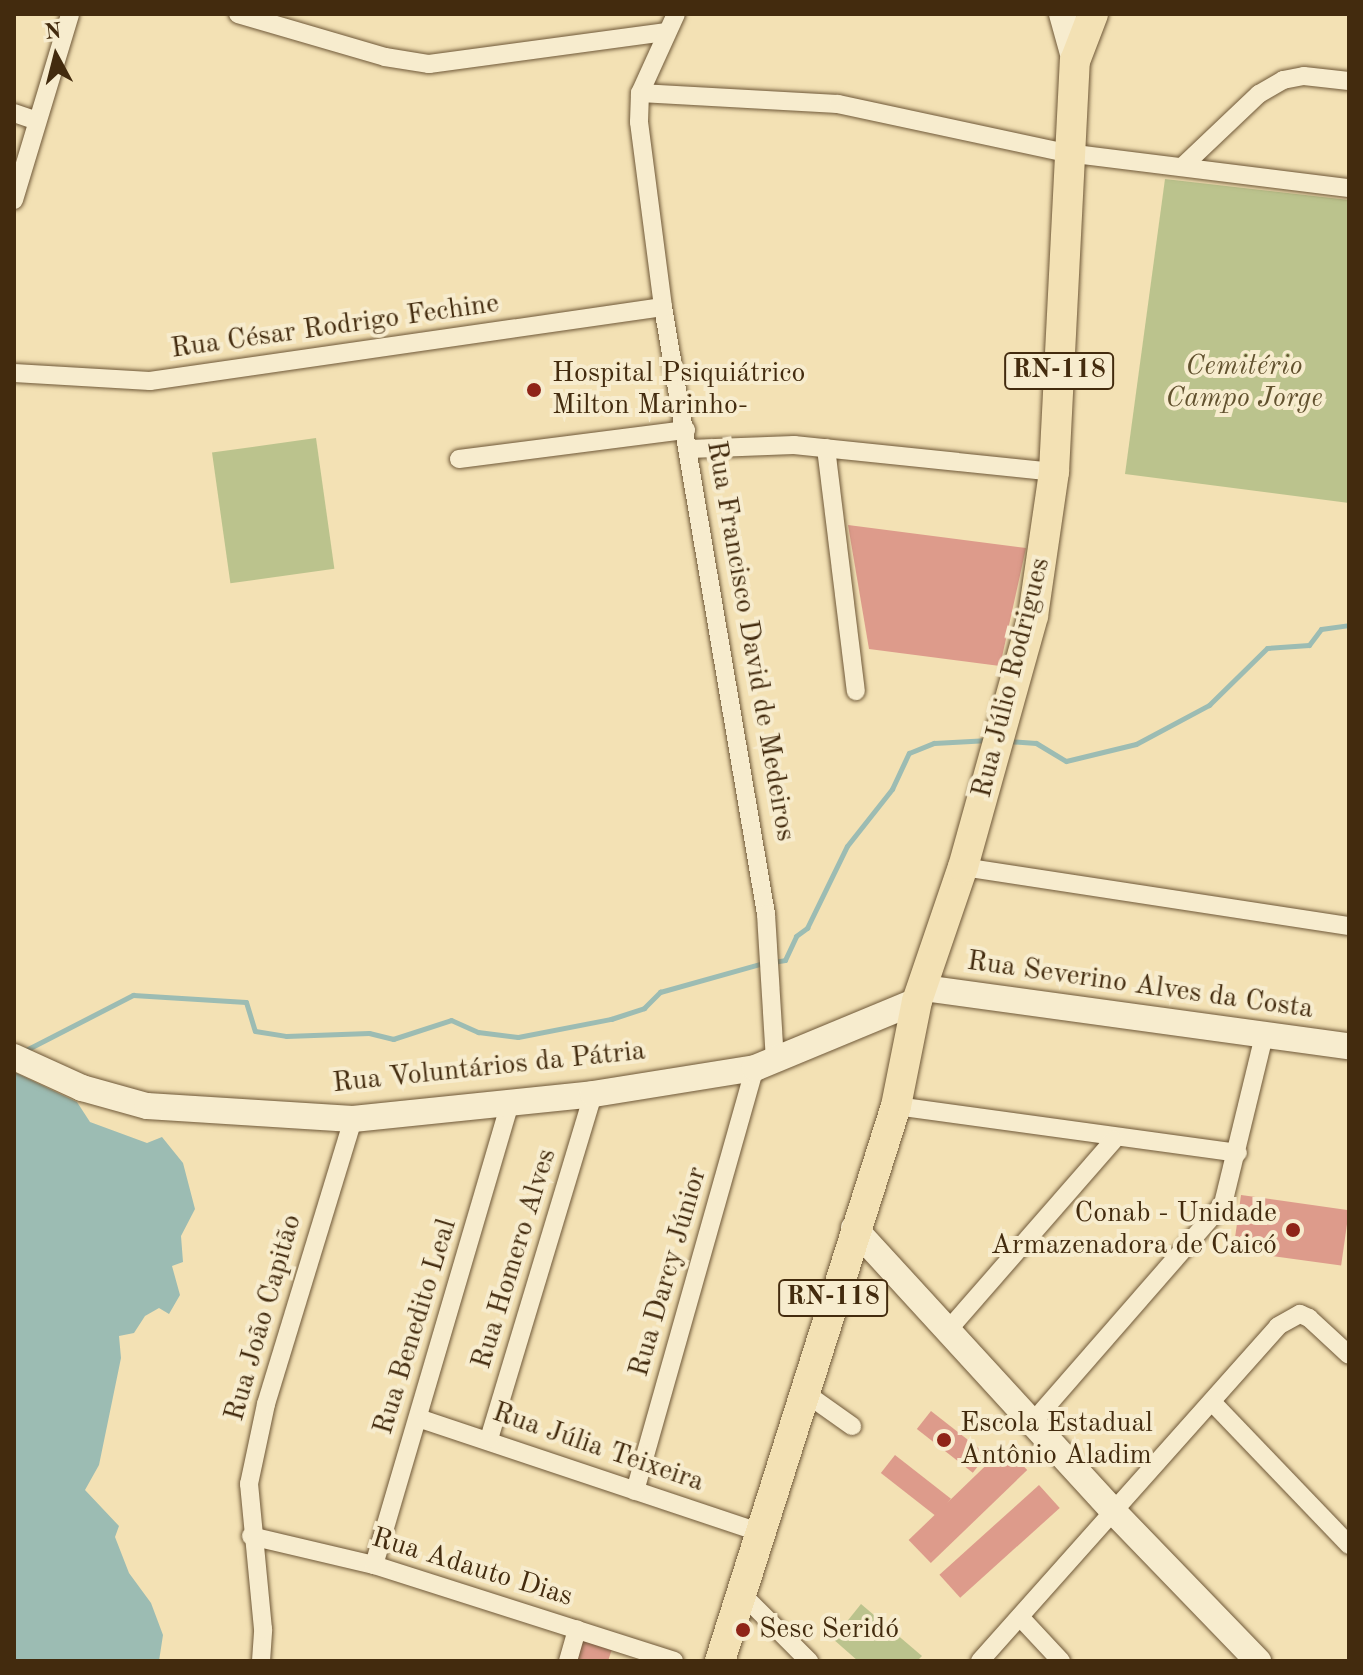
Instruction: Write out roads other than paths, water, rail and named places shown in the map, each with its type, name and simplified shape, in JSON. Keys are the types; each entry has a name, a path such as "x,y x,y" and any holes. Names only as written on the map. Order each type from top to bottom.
{"main road":[{"name":"Rua Júlio Rodrigues","path":"920,995 963,867 1033,616 1054,472 1067,153 1075,61 1093,14"},
{"name":"RN-118","path":"720,1661 740,1592 770,1518 854,1228 896,1106 920,995"}],"street":[{"path":"14,200 70,14"},
{"path":"238,14 385,57 429,64 665,32"},
{"name":"Rua Francisco David de Medeiros","path":"676,14 665,32 640,93 663,307 686,430 769,952 771,975 765,1064"},
{"path":"1062,14 1075,61"},
{"path":"1182,167 1259,94 1304,76 1349,81"},
{"path":"640,93 838,104 1067,153 1349,188"},
{"path":"14,113 37,121"},
{"name":"Rua César Rodrigo Fechine","path":"14,373 150,381 663,307"},
{"path":"459,459 686,430"},
{"path":"826,448 856,691"},
{"path":"689,449 826,448 1054,472"},
{"path":"963,867 1349,926"},
{"name":"Rua Severino Alves da Costa","path":"920,995 1349,1046"},
{"name":"Rua Voluntários da Pátria","path":"14,1057 147,1106 353,1119 593,1094 765,1064 920,995"},
{"path":"1032,1423 1223,1204 1238,1153 1264,1036"},
{"name":"Rua Darcy Júnior","path":"635,1491 765,1064"},
{"name":"Rua Homero Alves","path":"489,1439 593,1094"},
{"name":"Rua Benedito Leal","path":"374,1565 510,1104"},
{"path":"896,1106 1114,1140 1238,1153"},
{"name":"Rua João Capitão","path":"261,1661 260,1584 251,1536 249,1484 266,1404 353,1119"},
{"path":"949,1329 1114,1140"},
{"path":"854,1228 1113,1511 1258,1661"},
{"path":"980,1661 1213,1403 1278,1326 1300,1314 1309,1318 1349,1355"},
{"path":"804,1392 852,1426"},
{"path":"1213,1403 1349,1545"},
{"name":"Rua Júlia Teixeira","path":"418,1418 489,1439 635,1491 770,1518"},
{"name":"Rua Adauto Dias","path":"251,1536 374,1565 674,1661"},
{"path":"740,1592 809,1661"},
{"path":"1020,1617 1061,1661"},
{"path":"568,1661 577,1629"}],"water":[{"path":"14,1072 77,1102 90,1122 147,1143 162,1137 183,1163 195,1209 181,1236 183,1262 172,1266 180,1295 169,1314 159,1308 145,1316 134,1333 119,1336 121,1358 99,1465 85,1490 119,1526 115,1537 129,1573 151,1603 163,1635 159,1661 14,1661"}],"waterway":[{"path":"1007,741 1036,743 1066,761 1136,744 1209,705 1267,648 1309,645 1321,629 1349,625"},
{"path":"773,962 785,960 796,936 807,928 847,846 892,789 909,753 934,743 989,740"},
{"path":"24,1051 133,995 246,1002 255,1031 286,1036 369,1033 393,1039 451,1020 478,1032 518,1037 611,1019 644,1008 660,992 763,963"}],"place":[{"name":"Hospital Psiquiátrico Milton Marinho-","path":"534,390"},
{"name":"Conab - Unidade Armazenadora de Caicó","path":"1293,1230"},
{"name":"Escola Estadual Antônio Aladim","path":"944,1440"},
{"name":"Sesc Seridó","path":"743,1630"}],"park label":[{"name":"Cemitério Campo Jorge","path":"1244,383"}]}
